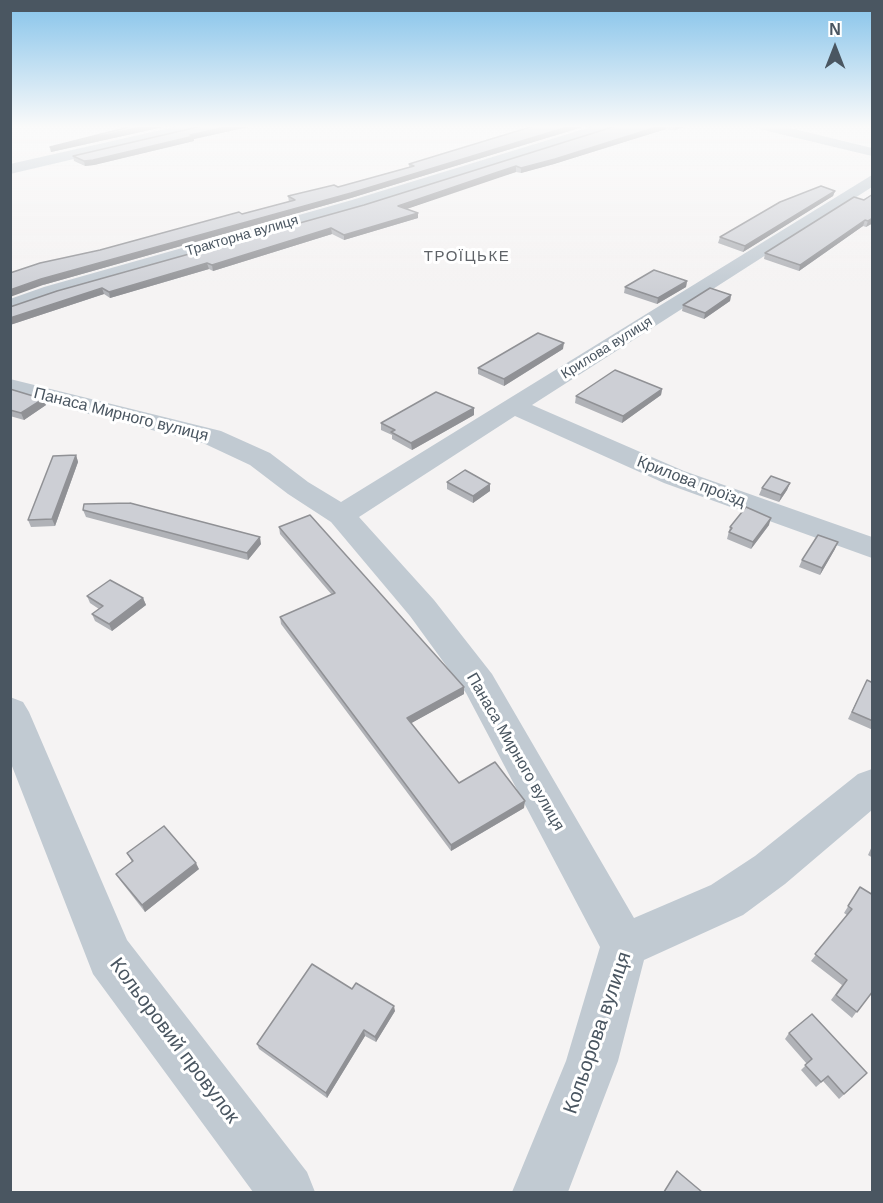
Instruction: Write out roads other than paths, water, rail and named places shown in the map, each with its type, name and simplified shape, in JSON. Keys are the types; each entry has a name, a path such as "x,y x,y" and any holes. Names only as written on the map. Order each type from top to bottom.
{"street":[{"name":"Тракторна вулиця","path":"10,306 51,291 431,181"},
{"name":"Крилова вулиця","path":"340,515 871,181"},
{"name":"Панаса Мирного вулиця","path":"10,386 212,437 260,459 298,488 340,515 422,608 479,684 624,945"},
{"name":"Крилова проїзд","path":"513,406 674,477 873,548"},
{"name":"Кольоровий провулок","path":"10,712 110,957 287,1192"},
{"name":"Кольорова вулиця","path":"540,1192 592,1061 624,945 727,900 770,870 873,786"}],"district":[{"name":"ТРОЇЦЬКЕ","path":"467,257"}]}
